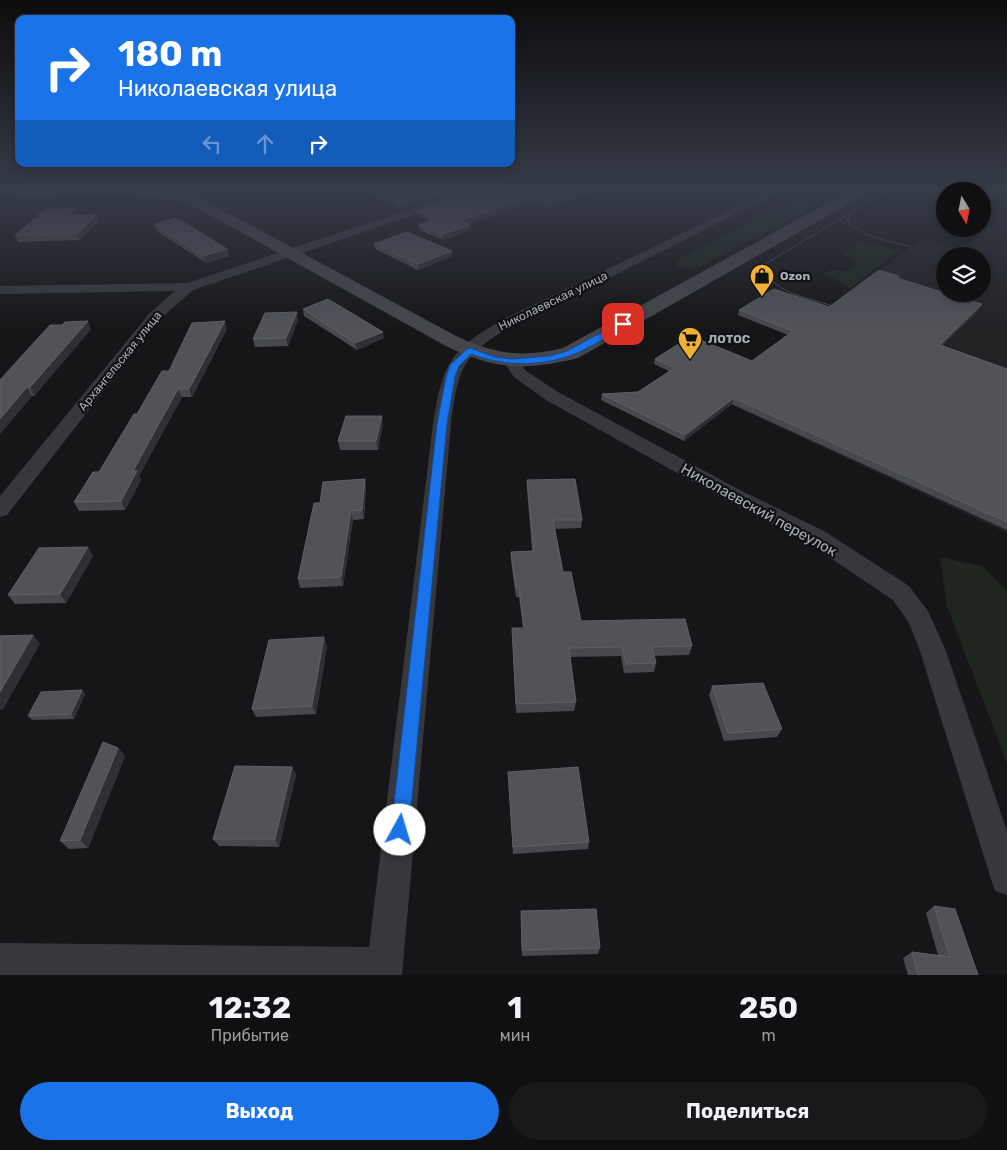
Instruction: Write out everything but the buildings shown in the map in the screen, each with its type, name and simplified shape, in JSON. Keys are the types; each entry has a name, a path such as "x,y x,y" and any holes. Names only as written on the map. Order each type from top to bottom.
{"main road":[{"path":"262,238 470,350 494,360 512,362 550,358 570,353 777,238"}],"street":[{"name":"Архангельская улица","path":"0,510 154,317 188,287 333,238"},
{"name":"Николаевская улица","path":"385,970 442,424 455,365 483,337 508,322 682,238"},
{"path":"0,290 188,287"},
{"name":"Николаевский переулок","path":"512,362 520,374 552,396 816,538 901,593 919,618 932,651 1007,879"},
{"path":"0,961 385,970"}],"shaded area":[{"path":"721,238 756,238 695,269 675,266 681,257"},
{"path":"977,238 1007,238 1007,533 710,395 922,239 951,247 936,247 936,302 991,302 991,247 966,247"},
{"path":"861,241 898,251 849,289 843,282 824,275 829,270 848,271 857,261 842,254"},
{"path":"940,557 982,566 1007,591 1007,763 947,606"}],"tram line":[{"path":"809,238 765,264 762,269 775,284 793,294 833,306"},
{"path":"876,238 911,247"}],"place":[{"name":"Ozon","path":"762,297"},
{"name":"ЛОТОС","path":"690,360"}],"route":[{"path":"400,830 442,424 455,365 470,350 494,360 512,362 550,358 570,353 623,324"}]}
